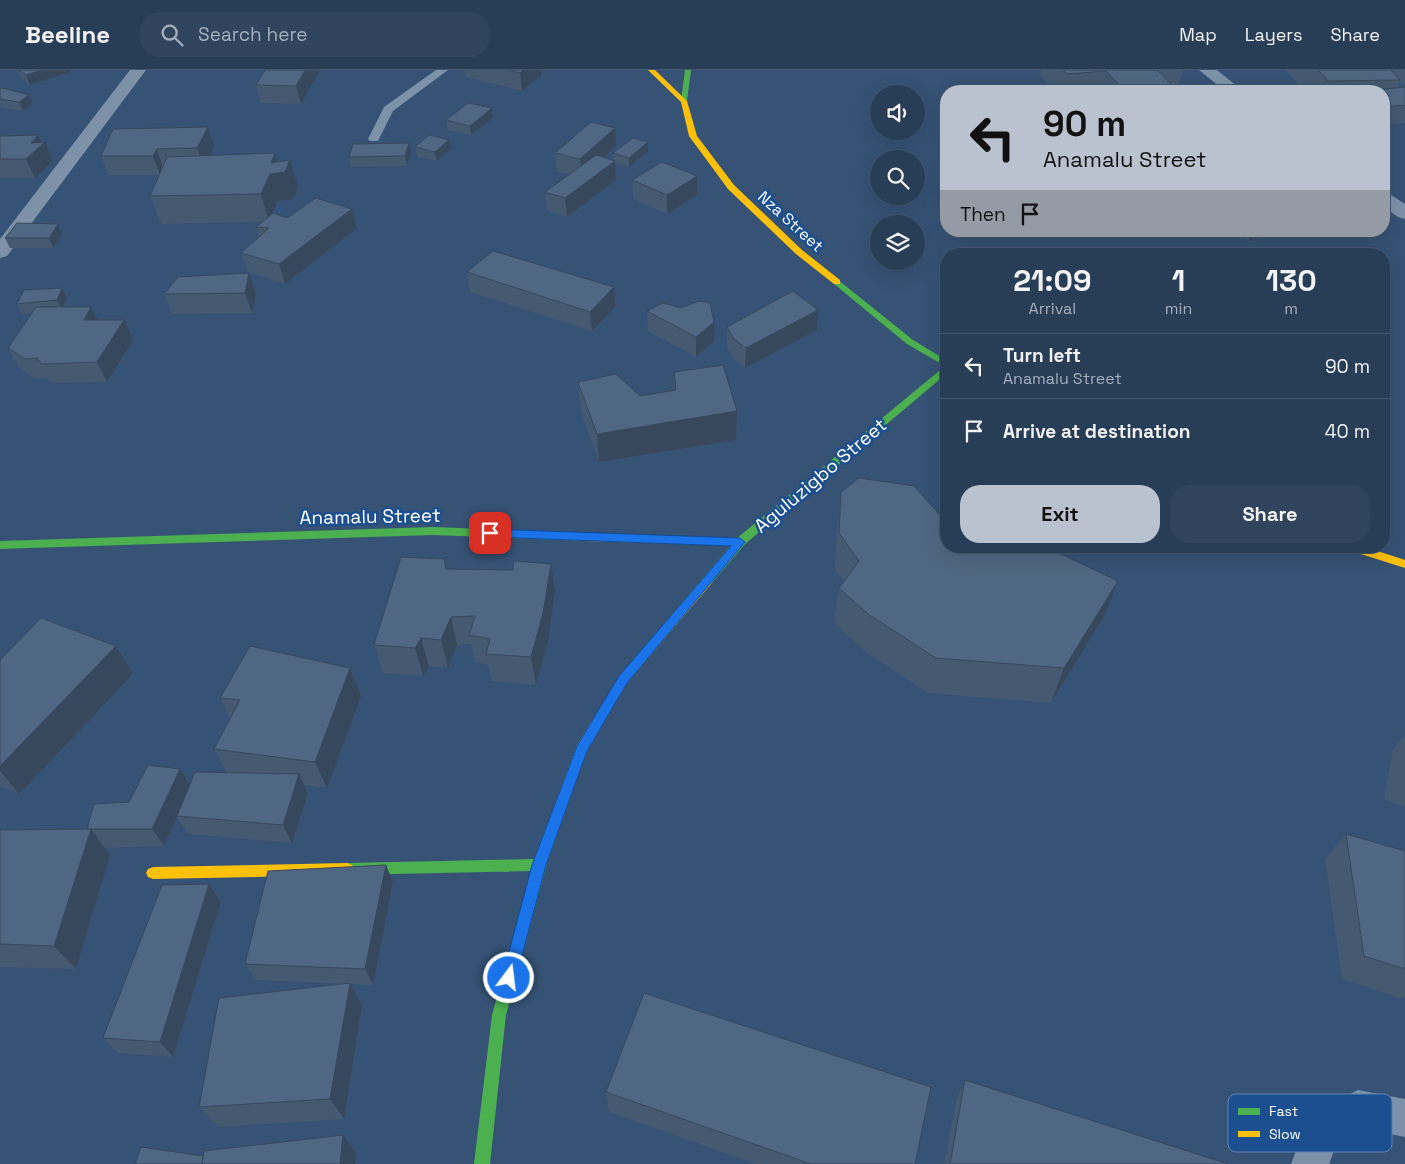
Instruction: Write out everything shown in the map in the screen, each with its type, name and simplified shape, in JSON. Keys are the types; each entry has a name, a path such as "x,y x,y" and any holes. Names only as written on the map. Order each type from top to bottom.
{"street":[{"path":"0,252 138,70"},
{"path":"651,70 684,101"},
{"path":"684,101 688,70"},
{"path":"1207,70 1227,85"},
{"name":"Nza Street","path":"684,101 693,136 731,187 799,252 910,342 940,360"},
{"path":"1390,203 1405,213"},
{"name":"Aguluzigbo Street","path":"482,1164 499,1015 539,865 582,750 623,680 740,542 940,375"},
{"name":"Anamalu Street","path":"0,545 433,531 740,542"},
{"path":"1371,553 1405,564"},
{"path":"153,873 539,865"},
{"path":"1392,1116 1405,1118"},
{"path":"1310,1164 1314,1152"}],"lane":[{"path":"374,139 388,109 443,70"}],"building":[{"path":"18,70 43,70 26,75"},
{"path":"265,70 305,70 296,86 256,85"},
{"path":"507,70 524,70 520,73"},
{"path":"1063,70 1157,70 1172,85 1119,85 1106,71 1067,74"},
{"path":"1318,70 1391,70 1400,80 1328,81"},
{"path":"1405,87 1405,105 1390,106 1390,88"},
{"path":"0,89 29,95 19,102 0,99"},
{"path":"468,103 492,108 470,126 446,120"},
{"path":"591,122 615,128 580,159 555,153"},
{"path":"208,127 197,148 157,149 153,156 101,156 113,129"},
{"path":"38,135 31,143 45,142 26,159 0,159 0,136"},
{"path":"429,135 449,140 435,152 415,147"},
{"path":"633,138 648,142 629,158 613,153"},
{"path":"409,143 405,156 349,157 353,144"},
{"path":"275,153 271,163 290,160 285,172 270,174 261,194 150,196 167,157"},
{"path":"596,155 615,161 565,198 545,192"},
{"path":"662,162 697,176 667,195 632,180"},
{"path":"316,198 352,209 279,264 241,253 269,228 256,227 273,213 287,218"},
{"path":"17,223 58,224 49,238 5,238"},
{"path":"493,251 614,287 590,312 467,272"},
{"path":"249,273 245,293 164,294 178,277"},
{"path":"62,288 57,300 17,304 24,290"},
{"path":"793,291 818,310 746,348 733,338 727,327"},
{"path":"699,301 710,303 714,322 696,337 647,311 663,303 681,308"},
{"path":"36,307 91,307 84,320 124,320 97,362 42,364 37,358 25,359 8,348"},
{"path":"723,365 737,411 597,434 578,382 616,374 640,396 676,390 674,372"},
{"path":"859,478 914,486 940,515 940,553 1059,553 1118,581 1064,668 936,658 868,614 839,588 859,561 839,533 841,492"},
{"path":"401,557 444,559 446,569 513,570 514,561 551,564 543,613 531,657 486,654 490,639 469,635 475,616 451,617 441,640 421,638 415,648 374,645"},
{"path":"41,618 116,646 0,766 0,660"},
{"path":"250,646 350,668 315,762 214,749 240,700 220,698"},
{"path":"148,765 180,769 152,829 87,829 94,804 129,802"},
{"path":"195,772 299,774 283,825 177,816"},
{"path":"91,829 54,946 0,944 0,830"},
{"path":"1346,834 1405,851 1405,969 1364,956"},
{"path":"386,865 365,969 245,964 268,871"},
{"path":"209,884 160,1042 103,1038 162,885"},
{"path":"350,983 330,1099 199,1107 219,998"},
{"path":"644,993 931,1087 915,1164 811,1164 606,1092"},
{"path":"965,1080 1228,1164 950,1164"},
{"path":"343,1135 340,1164 202,1164 204,1151"},
{"path":"141,1147 203,1156 202,1164 135,1164"}],"traffic: fast":[{"path":"684,101 688,70"},
{"path":"837,282 910,342 940,360"},
{"path":"707,581 740,542 940,374"},
{"path":"0,545 433,531 587,537"},
{"path":"482,1164 499,1015 541,860"},
{"path":"347,869 539,865"}],"traffic: slow":[{"path":"651,70 684,101 693,136 731,187 799,252 837,282"},
{"path":"587,537 740,542"},
{"path":"1371,553 1405,564"},
{"path":"541,860 581,749 623,680 707,581"},
{"path":"153,873 347,869"}],"route":[{"path":"490,533 740,542 623,680 582,750 539,865 509,978"}]}
